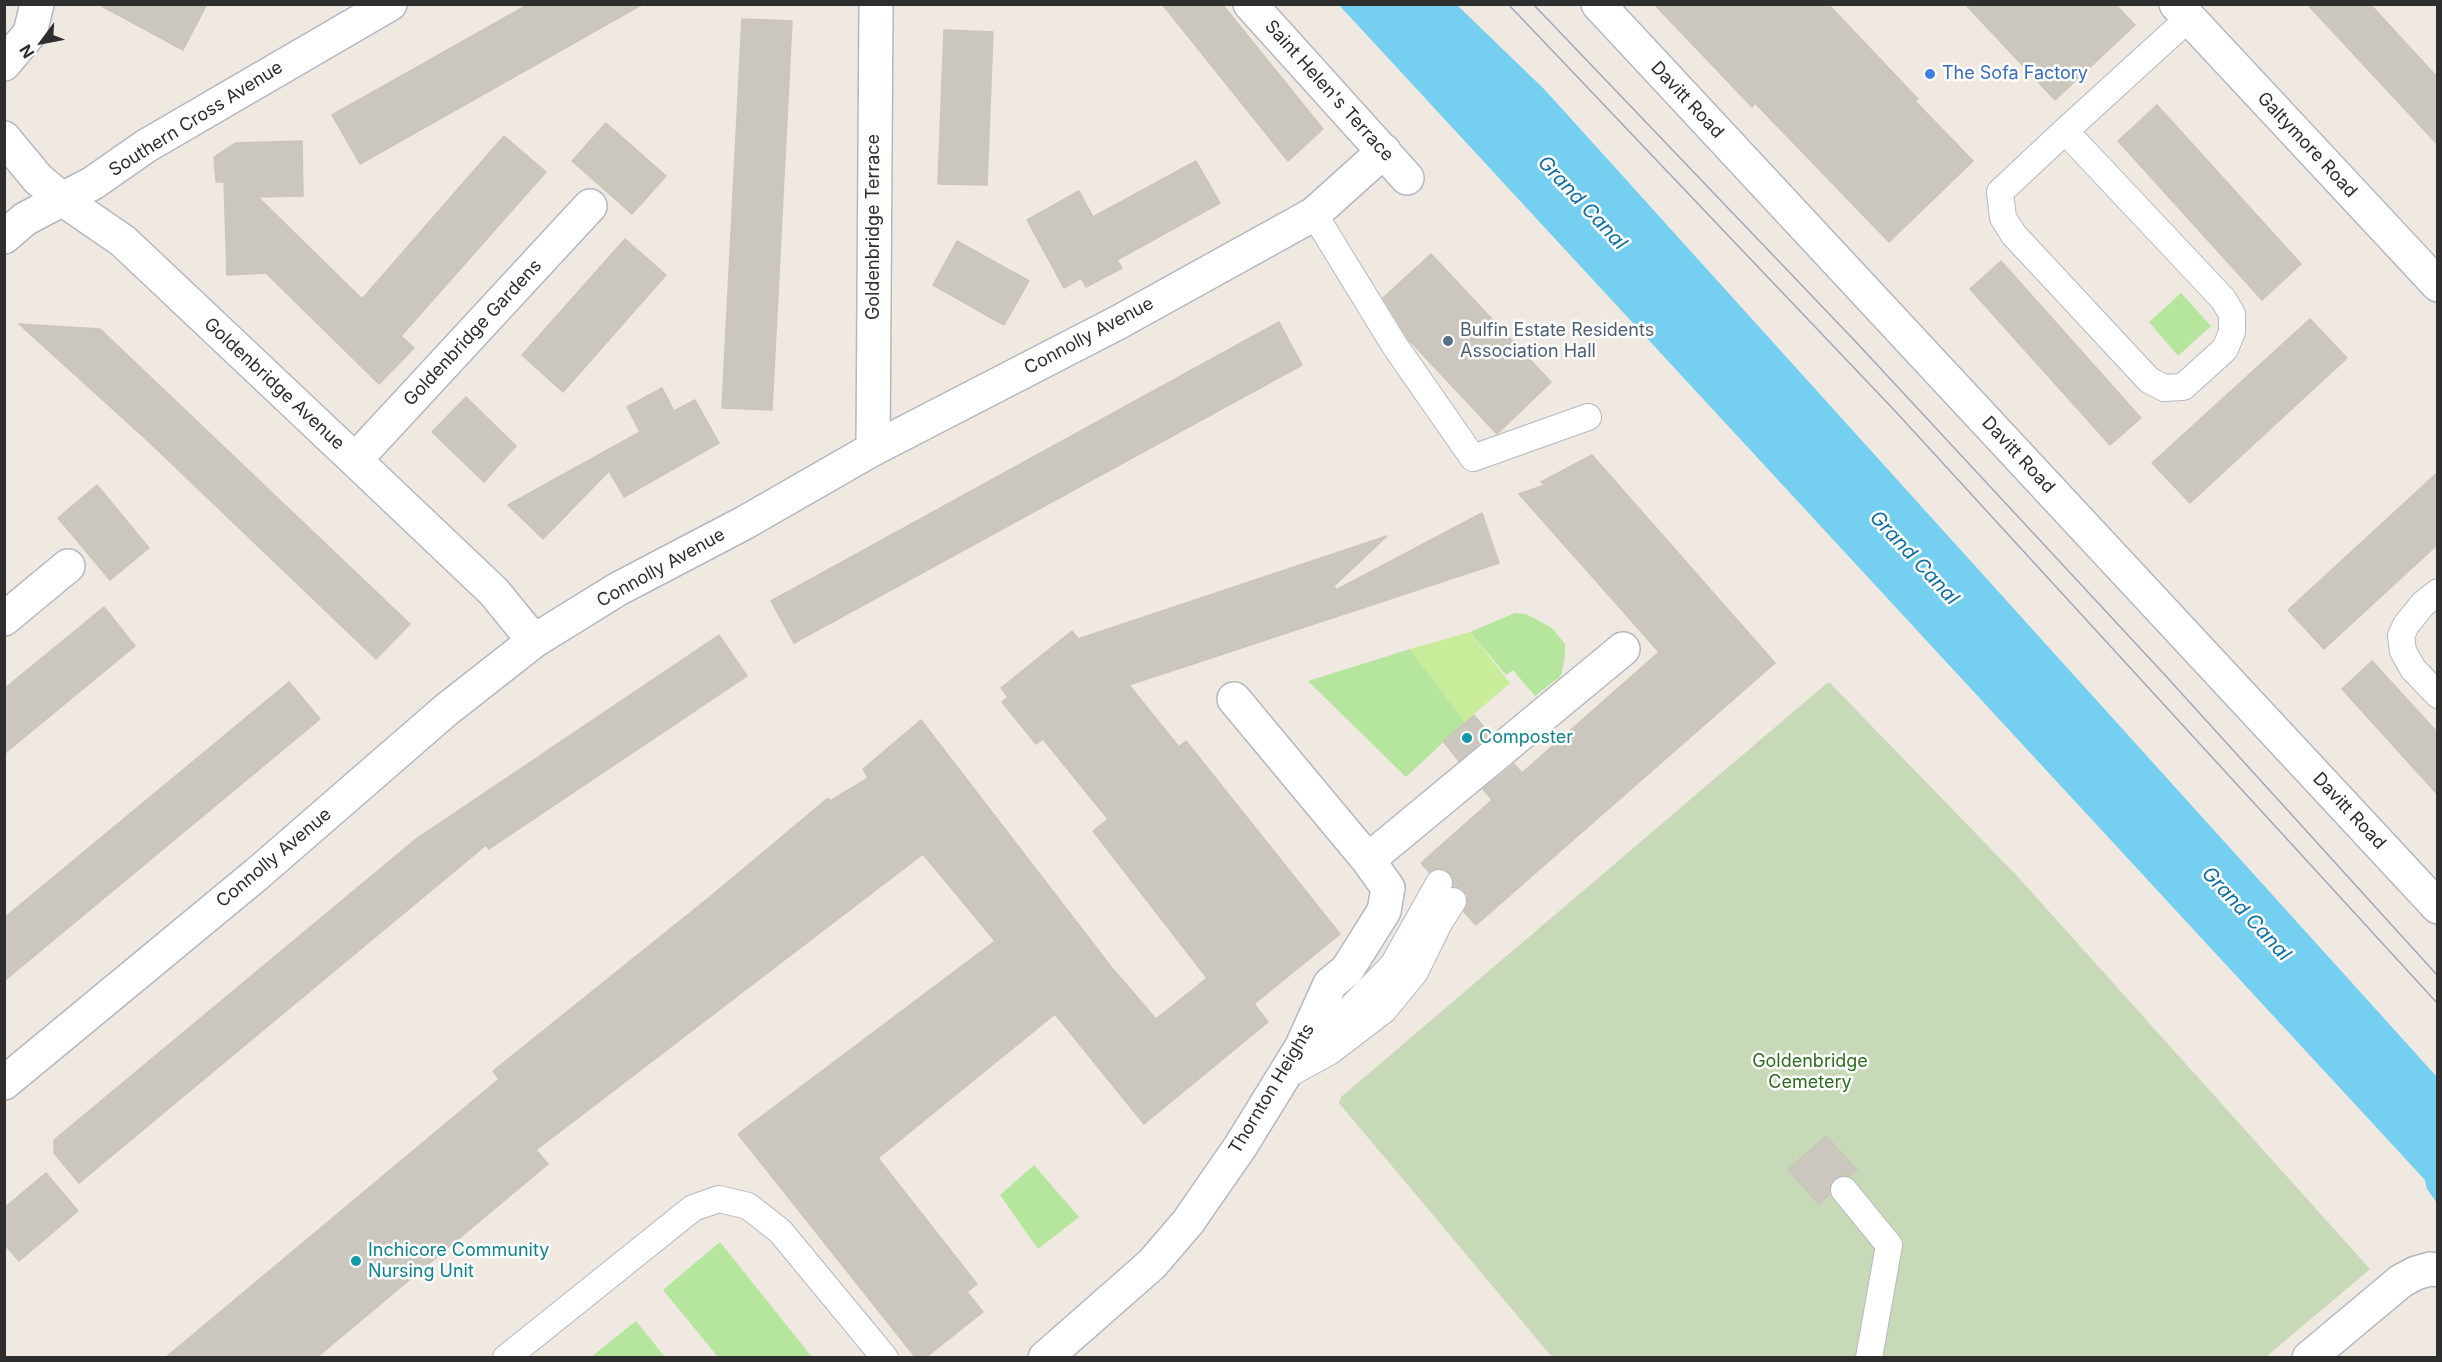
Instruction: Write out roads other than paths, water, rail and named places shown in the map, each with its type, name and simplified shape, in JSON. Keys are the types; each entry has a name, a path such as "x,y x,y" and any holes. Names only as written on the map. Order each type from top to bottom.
{"street":[{"path":"4,63 30,33 38,4"},
{"name":"Southern Cross Avenue","path":"4,237 26,219 93,183 146,146 226,97 390,4"},
{"name":"Goldenbridge Terrace","path":"873,449 876,4"},
{"name":"Saint Helen's Terrace","path":"1250,4 1407,178"},
{"name":"Davitt Road","path":"1598,4 2438,907"},
{"name":"Galtymore Road","path":"2182,11 2438,285"},
{"name":"Goldenbridge Avenue","path":"4,138 38,179 62,199 123,241 356,460 494,592 534,641"},
{"name":"Connolly Avenue","path":"4,1083 257,874 446,710 534,641 618,589 744,523 873,449 1119,322 1314,214 1384,151"},
{"name":"Goldenbridge Gardens","path":"356,460 590,206"},
{"path":"4,619 68,566"},
{"path":"1368,860 1623,649"},
{"name":"Thornton Heights","path":"1045,1358 1152,1264 1188,1222 1240,1147 1301,1048 1330,984 1347,970 1384,911 1388,888 1368,860 1234,699"},
{"path":"2309,1358 2401,1281 2416,1273 2434,1270"}],"lane":[{"path":"2065,131 2223,299 2232,314 2232,332 2225,348 2183,387 2164,388 2148,380 2014,236 2003,218 2000,192 2065,131 2182,11"},
{"path":"1314,214 1395,346 1473,458 1588,417"},
{"path":"2438,592 2423,604 2406,625 2401,636 2403,651 2413,669 2438,695"},
{"path":"1283,1077 1329,1052 1384,1010 1415,972 1439,923 1446,892 1393,965 1328,1031 1301,1048"},
{"path":"1844,1190 1889,1245 1869,1358"},
{"path":"507,1358 693,1208 719,1199 748,1206 780,1231 885,1358"}],"water":[{"name":"Grand Canal","path":"1339,5 1457,5 1545,90 2437,1077 2437,1203 2427,1189 2425,1180"}],"tram line":[{"path":"1508,4 1896,412 2438,1004"},
{"path":"1533,4 1856,342 2164,674 2438,976"}],"place":[{"name":"The Sofa Factory","path":"1930,74"},
{"name":"Bulfin Estate Residents Association Hall","path":"1448,341"},
{"name":"Composter","path":"1467,738"},
{"name":"Inchicore Community Nursing Unit","path":"356,1261"}],"park label":[{"name":"Goldenbridge Cemetery","path":"1810,1072"}]}
